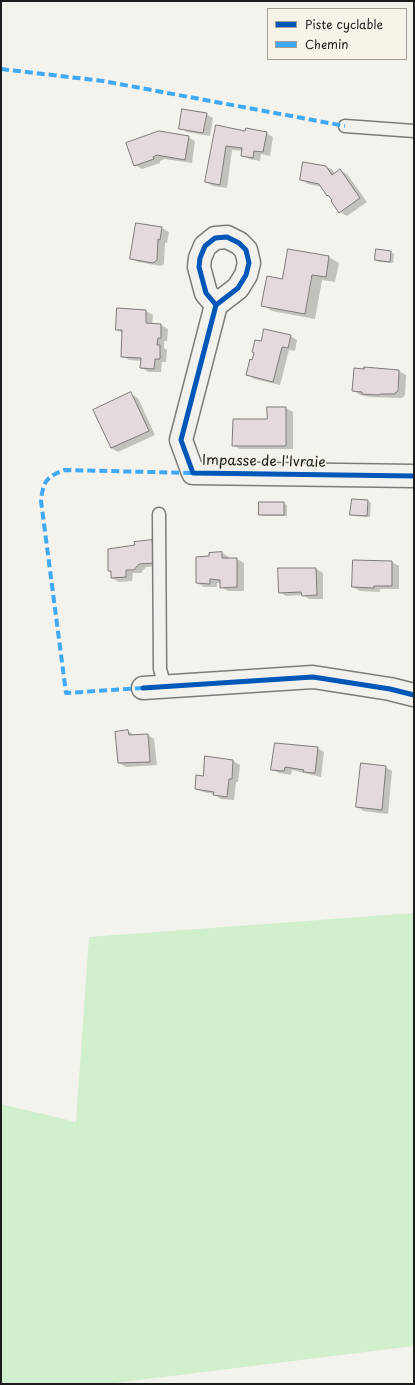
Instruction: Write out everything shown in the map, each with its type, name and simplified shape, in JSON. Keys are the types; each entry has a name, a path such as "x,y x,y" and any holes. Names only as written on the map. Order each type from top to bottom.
{"street":[{"name":"Impasse de l'Ivraie","path":"216,305 181,440 193,474 414,476"},
{"path":"143,688 313,677 390,689 414,695"}],"lane":[{"path":"345,126 414,131"},
{"path":"160,514 160,670 165,687"}],"green space":[{"path":"414,913 414,1346 107,1384 1,1384 1,1104 76,1122 89,937"}],"building":[{"path":"182,109 207,113 203,133 179,129"},
{"path":"216,125 245,131 246,128 267,132 263,152 254,151 253,158 241,156 242,148 226,146 220,185 205,182"},
{"path":"159,131 189,136 185,160 157,155 153,157 154,159 134,166 126,143"},
{"path":"303,162 326,166 332,175 340,169 360,198 339,213 331,201 332,200 328,195 327,196 319,184 300,180"},
{"path":"136,223 162,227 160,240 158,239 157,260 153,263 130,259"},
{"path":"288,249 329,256 326,277 312,275 305,314 261,306 267,276 282,279"},
{"path":"376,249 391,251 390,262 375,260"},
{"path":"117,308 146,310 146,323 161,324 161,338 158,338 157,345 160,345 160,359 155,359 154,369 140,368 141,358 121,357 122,330 116,330"},
{"path":"264,329 291,335 288,348 282,347 273,382 246,375 250,359 252,360 254,353 252,352 255,340 261,341"},
{"path":"364,367 399,370 398,391 394,394 379,395 362,394 362,392 352,391 354,368 364,369"},
{"path":"131,392 149,431 111,448 93,410"},
{"path":"267,407 286,407 286,446 232,446 233,419 267,419"},
{"path":"352,499 368,500 367,516 350,515"},
{"path":"259,502 284,502 284,515 259,515"},
{"path":"152,540 155,563 139,564 134,570 126,570 126,577 111,578 111,571 108,571 108,549 135,545 134,542"},
{"path":"222,552 222,558 237,558 237,587 220,588 220,580 210,579 210,584 196,583 196,557 209,556 209,553"},
{"path":"353,560 392,561 392,586 374,586 374,588 352,587"},
{"path":"278,568 316,568 317,595 302,596 301,592 279,593"},
{"path":"128,730 129,735 148,734 150,762 118,763 115,732"},
{"path":"275,743 318,747 315,773 303,772 304,770 285,767 284,771 271,770"},
{"path":"205,756 233,760 232,779 229,779 227,797 213,795 214,792 195,789 196,775 203,776"},
{"path":"361,763 386,766 382,810 356,807"}],"marked path":[{"path":"1,69 103,81 345,126"},
{"path":"143,688 66,693 41,501 43,489 49,478 64,470 193,473"}],"cycle path":[{"path":"216,305 206,293 199,267 200,258 205,246 215,238 227,237 239,243 246,250 249,263 246,275 238,288 216,305 181,440 193,473 414,476"},
{"path":"143,688 313,677 390,689 414,695"}]}
